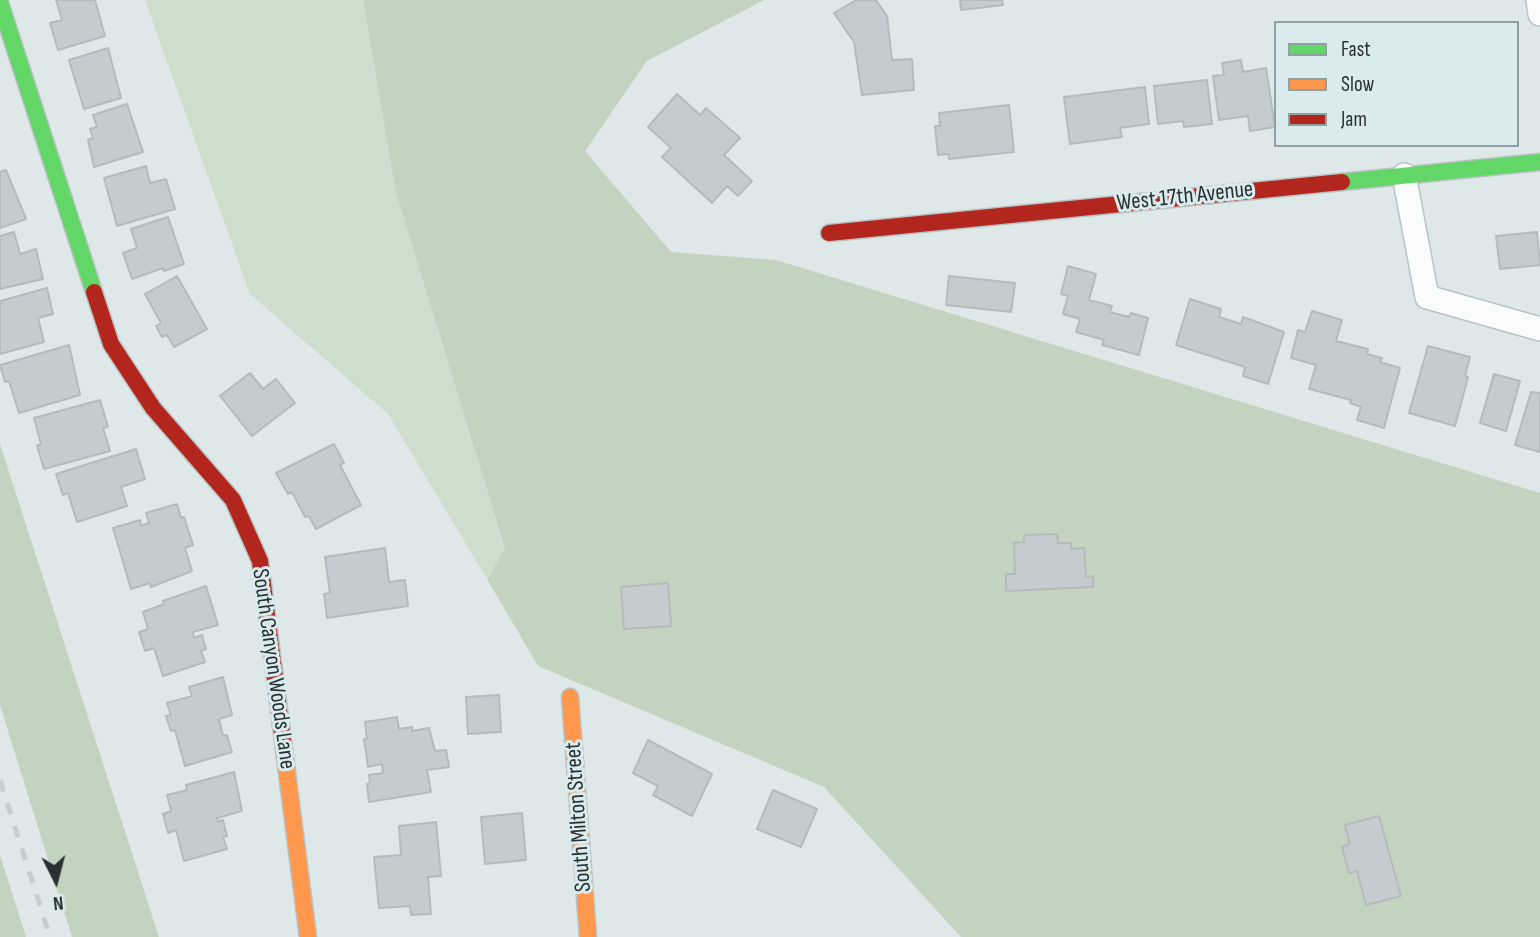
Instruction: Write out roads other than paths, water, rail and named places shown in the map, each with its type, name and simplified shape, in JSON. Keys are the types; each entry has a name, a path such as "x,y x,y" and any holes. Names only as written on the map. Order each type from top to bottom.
{"street":[{"path":"1538,0 1540,14"},
{"name":"South Canyon Woods Lane","path":"0,3 111,344 153,408 233,500 260,562 308,937"},
{"name":"West 17th Avenue","path":"829,233 1540,162"},
{"path":"1404,175 1427,297 1540,329"},
{"name":"South Milton Street","path":"570,697 588,937"}],"railway":[{"path":"0,780 50,937"}]}
